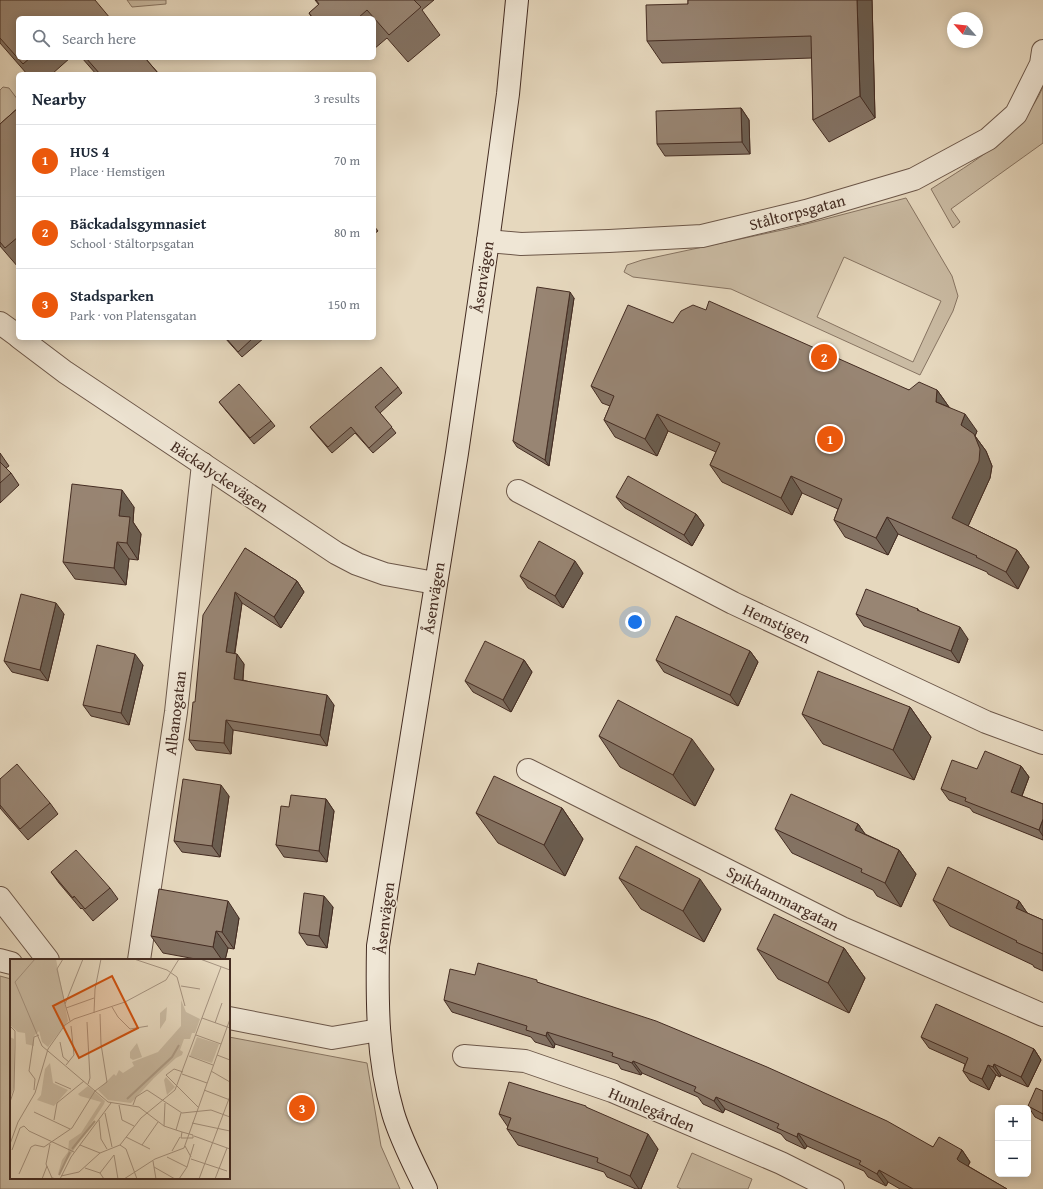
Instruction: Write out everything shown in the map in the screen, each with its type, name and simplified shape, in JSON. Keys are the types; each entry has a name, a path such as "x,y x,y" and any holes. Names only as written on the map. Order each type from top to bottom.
{"street":[{"name":"Åsenvägen","path":"426,1189 402,1139 393,1112 385,1079 379,1030 378,946 457,453 508,94 517,0"},
{"name":"Ståltorpsgatan","path":"488,241 521,244 609,242 702,236 806,211 914,179 988,139 1016,114 1041,64 1043,51"},
{"name":"Bäckalyckevägen","path":"0,323 16,335"},
{"name":"Bäckalyckevägen","path":"23,340 65,372 336,553 357,564 385,574 435,583"},
{"name":"Albanogatan","path":"139,959 176,712 203,464"},
{"name":"Hemstigen","path":"518,491 734,603 986,722 1043,743"},
{"name":"Spikhammargatan","path":"528,770 842,928 1043,1015"},
{"path":"0,898 47,959"},
{"path":"0,960 10,963"},
{"path":"230,1018 332,1038 379,1030"},
{"name":"Humlegården","path":"464,1056 525,1061 612,1091 782,1163 833,1189"}],"shaded area":[{"path":"127,0 166,0 166,4 132,7"},
{"path":"3,87 9,88 16,97 16,110 0,125 0,90"},
{"path":"1043,87 1043,143 951,209 960,222 953,228 931,189 995,146 1023,119 1034,104"},
{"path":"906,198 952,276 958,296 953,311 920,375 731,289 633,277 624,272 627,265 642,260 787,229","holes":["844,257 941,301 913,362 817,317"]},
{"path":"0,976 10,979 10,1179 230,1179 230,1037 367,1063 381,1146 400,1189 0,1189"},
{"path":"692,1153 752,1179 748,1189 681,1189 677,1187"}],"building":[{"path":"0,0 95,0 108,16 16,16 16,56 0,38"},
{"path":"316,0 414,0 421,7 389,35 376,20 376,16 372,16 367,10 360,16 311,16 309,13 319,4"},
{"path":"688,0 857,0 860,96 813,120 811,36 647,41 646,5 688,4"},
{"path":"19,60 28,60 23,64"},
{"path":"88,60 147,60 157,72 98,72"},
{"path":"741,108 742,142 657,144 656,111"},
{"path":"16,110 16,239 5,248 0,242 0,124"},
{"path":"537,287 570,292 545,460 513,441"},
{"path":"709,301 909,390 919,382 937,390 936,402 965,414 961,425 974,434 980,449 979,461 952,518 1017,550 1006,572 976,557 977,556 887,517 876,538 834,520 842,499 791,476 781,498 710,465 720,443 657,414 645,439 604,420 614,396 591,386 628,305 673,323 681,311 693,305 706,310"},
{"path":"228,340 251,340 238,352"},
{"path":"381,367 398,387 375,407 392,427 369,448 351,427 328,447 310,427"},
{"path":"239,384 271,421 250,438 219,402"},
{"path":"0,462 11,473 0,483"},
{"path":"628,476 696,514 684,535 616,497"},
{"path":"72,484 122,490 119,516 130,517 127,543 117,542 114,568 63,562"},
{"path":"539,541 575,561 555,596 520,576"},
{"path":"245,548 297,581 274,617 235,592 226,652 237,654 234,679 327,695 320,735 226,720 224,743 189,740 193,702 195,702 203,615"},
{"path":"866,589 960,627 951,651 856,614"},
{"path":"21,594 56,603 40,670 4,661"},
{"path":"676,616 750,651 730,695 656,660"},
{"path":"485,641 524,660 503,700 465,681"},
{"path":"97,645 135,654 121,713 83,705"},
{"path":"818,671 910,707 893,750 802,714"},
{"path":"618,700 692,739 673,775 599,736"},
{"path":"985,751 1021,766 1011,792 1043,804 1043,819 1039,830 965,801 966,798 941,789 952,760 977,769"},
{"path":"17,764 50,803 20,829 0,805 0,779"},
{"path":"494,776 562,808 544,845 476,813"},
{"path":"183,779 221,785 212,846 174,841"},
{"path":"791,794 858,824 855,830 899,850 885,883 861,872 862,869 775,829"},
{"path":"291,795 326,799 319,851 276,845 281,806 289,807"},
{"path":"636,846 700,879 683,911 619,878"},
{"path":"76,850 110,888 85,909 74,896 73,898 51,872"},
{"path":"948,867 1019,901 1016,908 1043,920 1043,954 933,900"},
{"path":"159,889 228,901 222,932 216,931 213,947 151,936"},
{"path":"304,893 324,896 319,936 299,933"},
{"path":"774,914 844,948 828,983 757,949"},
{"path":"478,963 537,980 537,982 656,1021 767,1067 887,1121 933,1147 939,1137 962,1150 957,1159 959,1161 1007,1189 913,1189 879,1170 877,1174 859,1164 861,1161 798,1133 797,1137 777,1128 779,1124 716,1097 714,1101 694,1091 696,1087 633,1061 632,1063 612,1056 613,1053 547,1032 546,1036 526,1030 527,1026 444,1000 450,969 475,975"},
{"path":"936,1004 1034,1049 1021,1077 994,1064 993,1067 988,1065 982,1079 963,1071 968,1058 921,1037"},
{"path":"509,1082 586,1106 648,1134 630,1176 597,1162 598,1158 507,1129 511,1118 499,1114"},
{"path":"1036,1088 1043,1091 1043,1114 1031,1108 1031,1105 1028,1105"}],"place":[{"name":"Bäckadalsgymnasiet","path":"824,357"},
{"name":"HUS 4","path":"830,439"},
{"name":"Stadsparken","path":"302,1108"}]}
